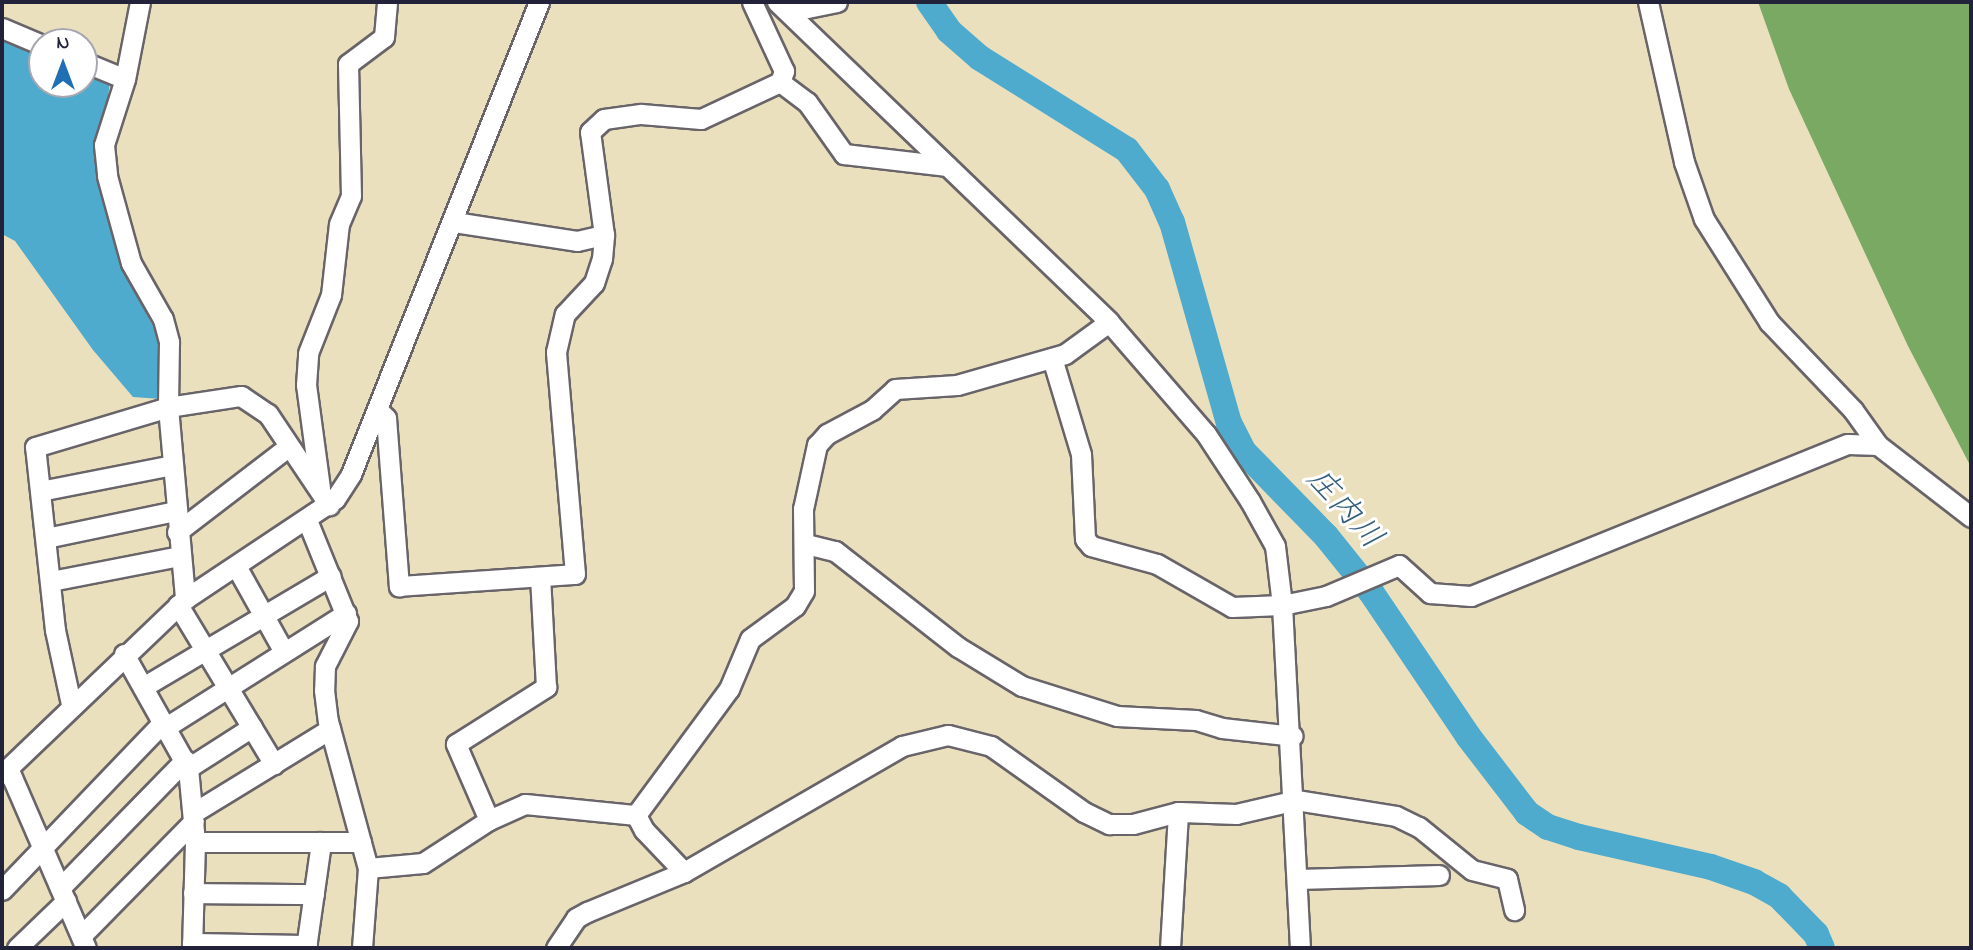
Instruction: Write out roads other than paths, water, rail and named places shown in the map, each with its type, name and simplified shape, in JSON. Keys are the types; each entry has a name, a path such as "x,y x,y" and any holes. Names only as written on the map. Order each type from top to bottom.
{"street":[{"path":"140,2 125,79 104,145 107,176 131,262 163,319 169,342 168,407 181,602 205,650 274,764"},
{"path":"325,499 306,385 308,353 331,295 339,224 351,196 348,64 384,37 387,2"},
{"path":"330,729 193,817 84,942 5,771 71,704 181,602 307,520 351,474 454,222 539,2"},
{"path":"377,409 386,418 399,586 575,574 556,352 565,314 594,283 604,235 590,132 595,123 641,114 701,119 780,82 784,71 752,2"},
{"path":"783,7 837,2"},
{"path":"1648,2 1684,162 1704,219 1769,322 1853,410 1878,445 1971,517"},
{"path":"783,7 1109,322 1206,434 1251,501 1275,546 1282,605 1293,736 1300,948"},
{"path":"2,28 28,39"},
{"path":"98,68 125,79"},
{"path":"780,82 807,102 844,154 947,166"},
{"path":"454,222 577,241 604,235"},
{"path":"636,815 721,700 750,639 795,606 804,592 806,544 803,509 817,445 827,434 872,410 895,389 957,384 1065,354 1109,322"},
{"path":"1052,358 1081,454 1081,527 1091,546 1157,564 1232,607 1282,605 1326,596 1398,565 1430,593 1471,596 1848,444 1878,445"},
{"path":"71,704 51,581 35,447 168,407 241,396 268,414 325,499"},
{"path":"177,532 289,446"},
{"path":"40,491 172,465"},
{"path":"46,538 175,511"},
{"path":"307,520 348,621 325,666 330,729 369,868 362,948"},
{"path":"806,544 835,551 958,647 1022,686 1117,716 1196,720 1222,728 1293,736"},
{"path":"51,581 180,556"},
{"path":"236,566 284,652"},
{"path":"143,687 331,576"},
{"path":"489,820 456,744 546,687 540,577"},
{"path":"2,890 164,725 345,613"},
{"path":"124,654 186,764 195,842 192,946 306,947 321,842"},
{"path":"17,948 63,894 186,764 252,727"},
{"path":"556,948 576,918 587,912 684,872 902,746 948,735 992,746 1084,812 1109,824 1133,824 1178,812 1236,814 1296,800 1410,822 1472,870 1507,879 1514,909"},
{"path":"369,868 424,863 489,820 525,804 636,815"},
{"path":"1170,948 1178,812"},
{"path":"636,815 644,830 684,872"},
{"path":"195,842 361,842"},
{"path":"1298,879 1439,875"},
{"path":"193,893 314,894"}],"water":[{"path":"2,40 28,50 28,98 98,98 98,78 110,83 97,168 123,269 164,347 161,399 133,397 93,350 15,241 2,234"}],"waterway":[{"name":"庄内川","path":"929,2 949,31 980,58 1127,150 1157,189 1172,222 1229,423 1244,452 1326,536 1371,592 1468,736 1527,813 1548,827 1579,837 1711,867 1754,882 1779,896 1816,934 1822,948"}]}
